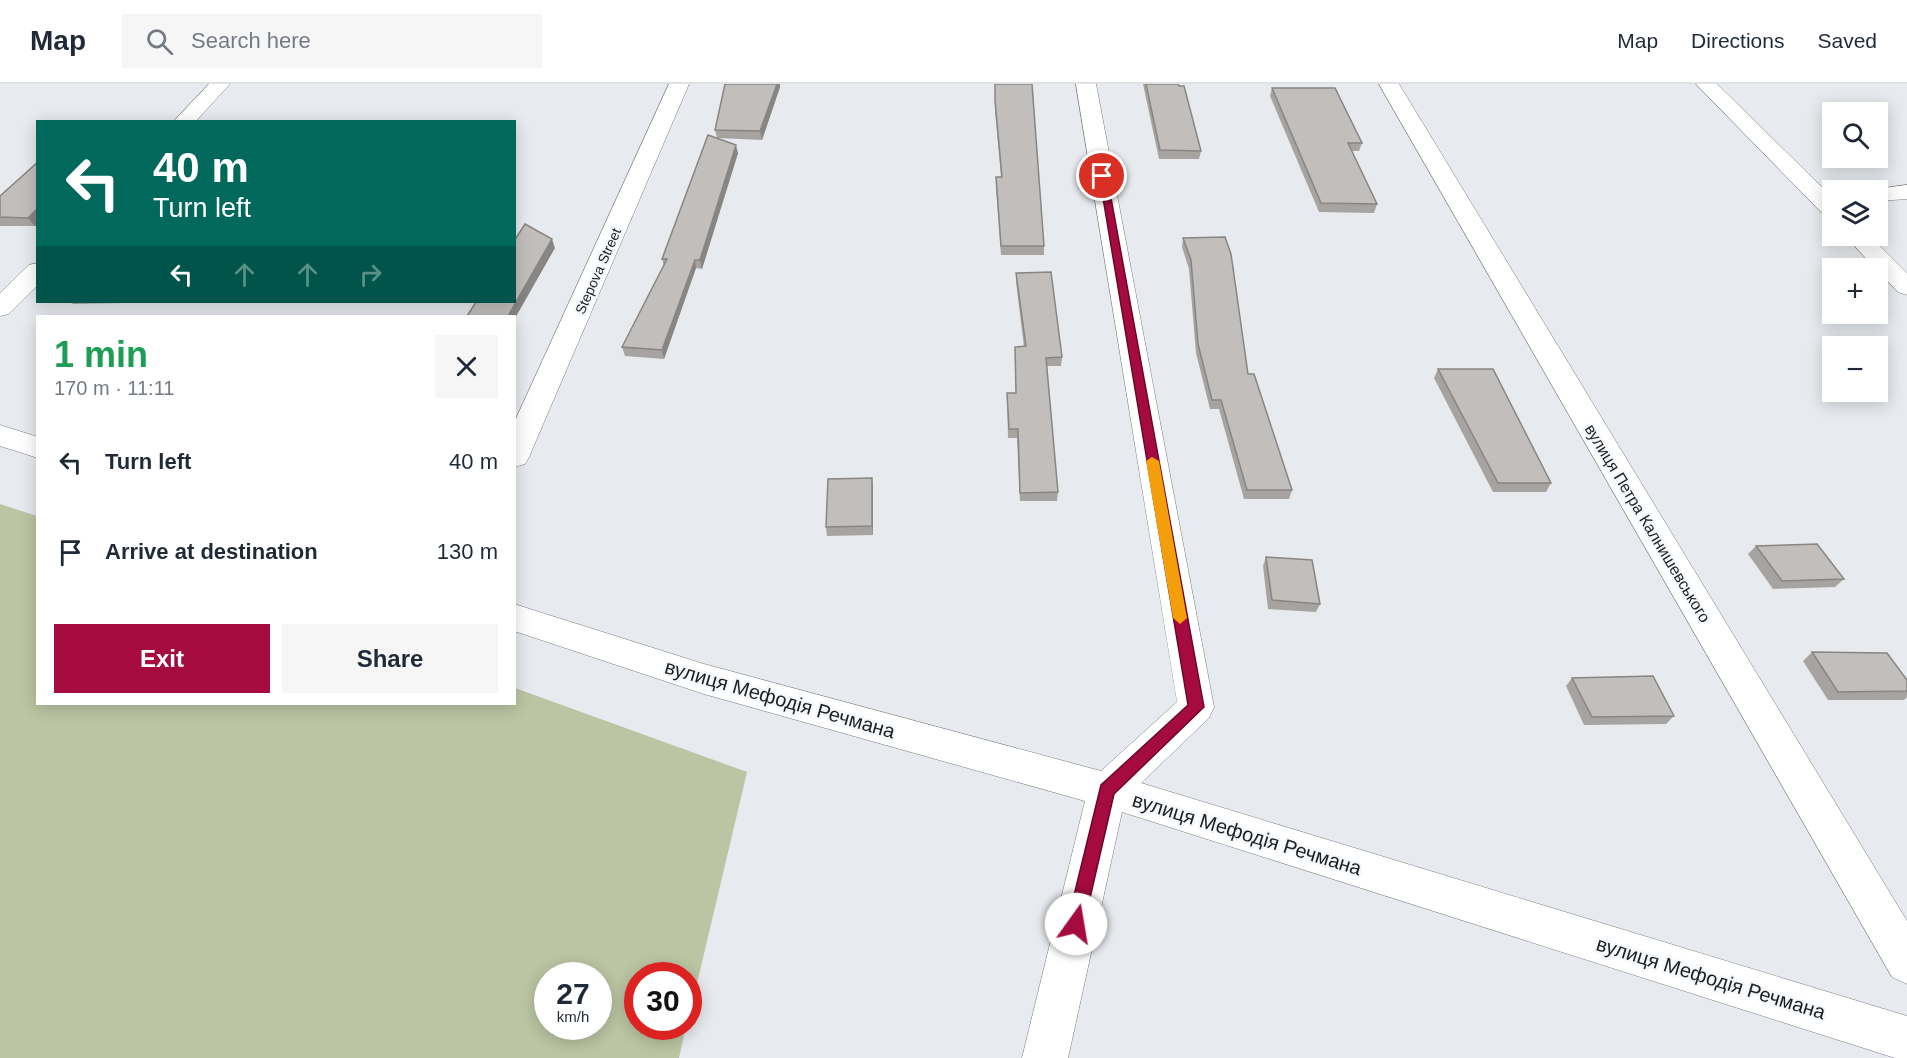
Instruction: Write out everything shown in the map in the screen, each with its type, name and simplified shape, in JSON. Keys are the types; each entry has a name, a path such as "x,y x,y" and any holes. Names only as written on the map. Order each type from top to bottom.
{"street":[{"path":"185,120 220,84"},
{"name":"Stepova Street","path":"516,452 680,84"},
{"path":"1045,1058 1107,790 1196,707 1086,84"},
{"name":"вулиця Петра Калнишевського","path":"1389,84 1907,962"},
{"path":"1706,84 1822,195"},
{"path":"1888,193 1907,192"},
{"path":"1867,246 1907,287"},
{"path":"0,308 36,272"},
{"path":"0,435 36,447"},
{"name":"вулиця Мефодія Речмана","path":"516,618 704,679 1107,790 1907,1040"}],"green space":[{"path":"0,504 36,516 36,705 516,705 516,688 747,772 702,962 624,962 624,1040 683,1040 679,1058 0,1058"}],"building":[{"path":"725,84 777,84 760,131 715,130"},
{"path":"995,84 1032,84 1044,246 1001,246 996,177 1002,177"},
{"path":"1146,84 1184,86 1201,151 1160,150"},
{"path":"1272,88 1335,88 1362,143 1348,143 1377,204 1321,203"},
{"path":"708,135 736,145 700,260 695,260 662,350 622,347 667,259 662,259"},
{"path":"36,164 36,210 28,218 0,217 0,196"},
{"path":"525,224 552,239 516,302 516,238"},
{"path":"1225,237 1231,254 1248,374 1254,374 1292,490 1247,490 1221,400 1212,400 1198,344 1191,260 1183,238"},
{"path":"1051,272 1062,357 1046,358 1058,492 1020,493 1018,429 1009,429 1007,393 1016,393 1015,347 1026,346 1016,273"},
{"path":"475,303 515,303 509,315 468,315"},
{"path":"1438,369 1493,369 1551,483 1498,483"},
{"path":"872,478 872,526 826,527 828,479"},
{"path":"1817,544 1844,579 1782,581 1756,546"},
{"path":"1266,557 1312,560 1320,604 1272,600"},
{"path":"1812,652 1887,653 1907,680 1907,691 1838,692"},
{"path":"1653,676 1674,716 1592,717 1572,678"}],"slow traffic":[{"path":"1152,461 1180,618"}],"route":[{"path":"1076,924 1107,790 1196,707 1102,176"}]}
